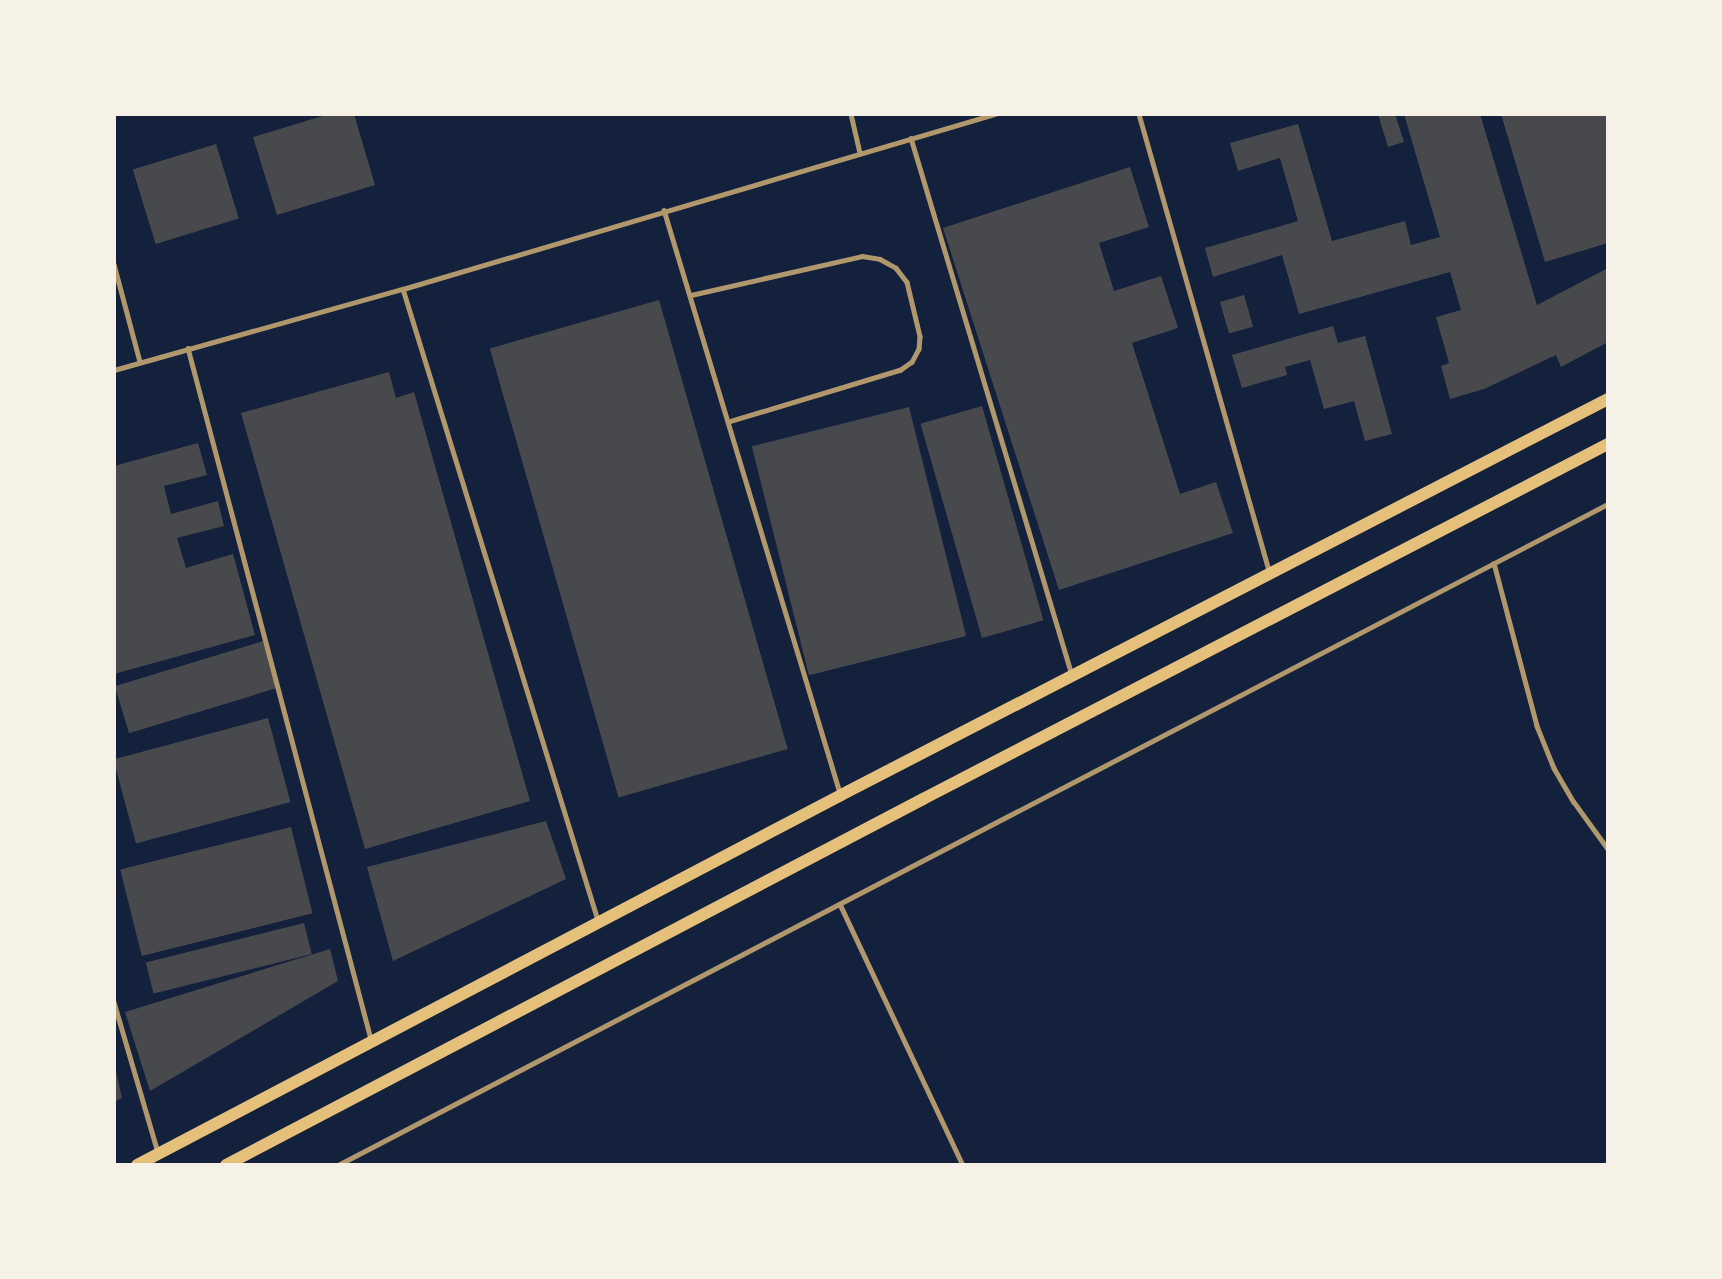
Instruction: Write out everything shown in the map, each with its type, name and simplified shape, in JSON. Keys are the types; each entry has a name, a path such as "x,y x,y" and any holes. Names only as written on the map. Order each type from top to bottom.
{"main road":[{"path":"137,1165 841,795 1608,399"},
{"path":"226,1165 922,799 1608,444"}],"lane":[{"path":"851,114 860,153"},
{"path":"114,370 403,289 995,114"},
{"path":"1139,114 1270,575"},
{"path":"911,138 1072,675"},
{"path":"664,210 841,795"},
{"path":"691,295 862,256 880,259 896,268 907,282 920,336 919,349 912,362 901,370 729,422"},
{"path":"114,264 140,363"},
{"path":"403,289 599,923"},
{"path":"188,348 372,1041"},
{"path":"338,1165 1608,504"},
{"path":"1494,563 1537,726 1554,768 1574,802 1608,849"},
{"path":"840,904 963,1165"},
{"path":"114,1002 159,1154"}],"building":[{"path":"329,114 354,114 375,185 277,215 253,137"},
{"path":"1378,114 1395,114 1404,142 1388,147"},
{"path":"1404,114 1480,114 1537,305 1608,268 1608,342 1561,367 1556,355 1484,389 1450,399 1441,366 1449,363 1436,317 1461,310 1450,272 1299,314 1282,255 1213,277 1205,248 1298,221 1280,158 1238,171 1230,143 1298,124 1332,241 1405,221 1411,245 1440,237"},
{"path":"1501,114 1608,114 1608,243 1545,262"},
{"path":"216,144 239,219 156,244 133,169"},
{"path":"1130,167 1149,227 1099,243 1114,291 1161,276 1178,328 1132,343 1180,494 1216,482 1233,533 1059,590 943,228"},
{"path":"1244,295 1253,327 1229,334 1220,302"},
{"path":"659,300 788,749 619,797 490,349"},
{"path":"1333,326 1338,343 1365,336 1392,434 1365,441 1354,401 1324,409 1310,360 1285,367 1287,375 1242,388 1232,355"},
{"path":"389,372 396,398 414,392 530,801 365,849 241,413"},
{"path":"982,406 1043,620 982,638 920,424"},
{"path":"909,407 966,636 809,675 752,446"},
{"path":"198,443 207,475 164,486 171,514 218,501 224,526 177,538 186,568 233,554 255,635 114,674 114,466"},
{"path":"263,641 277,688 129,733 115,686"},
{"path":"268,718 291,802 136,843 114,759"},
{"path":"546,821 566,879 393,961 367,867"},
{"path":"291,827 313,913 142,956 120,870"},
{"path":"304,923 312,954 154,993 146,962"},
{"path":"330,949 338,981 150,1091 125,1012"},
{"path":"114,1063 122,1098 114,1102"}]}
